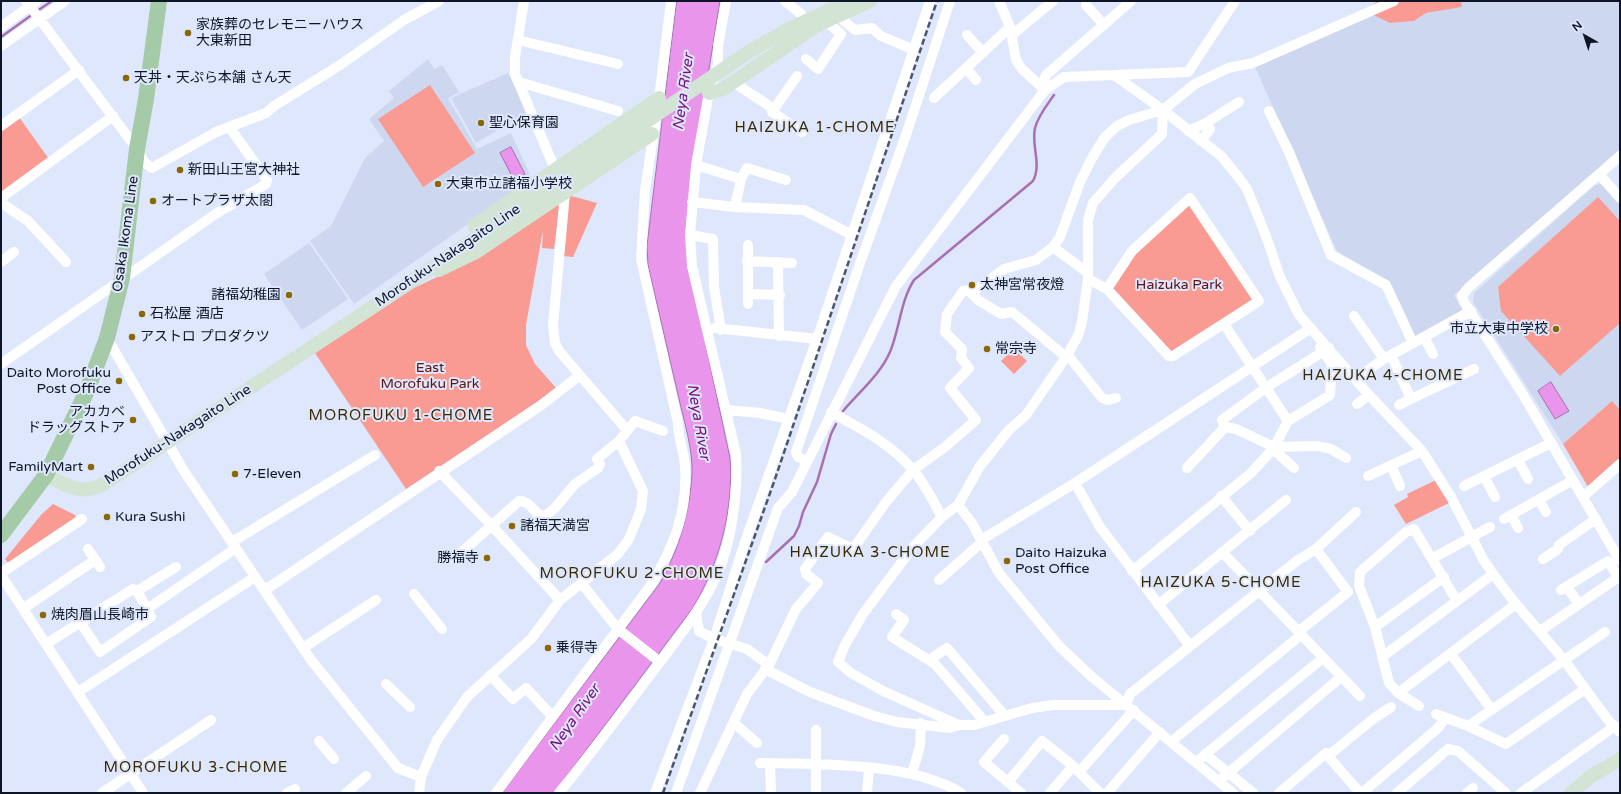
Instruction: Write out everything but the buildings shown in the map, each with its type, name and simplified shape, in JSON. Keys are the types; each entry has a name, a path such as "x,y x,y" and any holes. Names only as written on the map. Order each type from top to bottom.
{"main road":[{"name":"Osaka Ikoma Line","path":"1,535 46,475 86,393 107,338 122,278 137,149 146,99 159,1"}],"street":[{"path":"1,27 34,8 65,1"},
{"path":"34,8 137,149 144,162 152,168 216,132 230,128 266,113 274,106 340,65 404,20 439,1"},
{"path":"524,1 515,57 515,74 565,193 554,304 554,334 559,352 626,430"},
{"path":"496,793 552,716 619,630 651,585 671,549 680,520 685,490 683,447 678,437 678,423 641,259 645,190 652,134 659,98 670,1"},
{"path":"559,793 696,613 717,574 727,539 737,475 736,454 727,410 692,266 690,235 696,165 709,93 718,65 718,46 726,1"},
{"path":"785,1 801,14"},
{"path":"718,65 766,30 827,1"},
{"name":"Morofuku-Nakagaito Line","path":"46,475 79,490 91,490 104,484 409,283 750,51 788,30 849,1"},
{"path":"709,93 723,89 832,18 870,1"},
{"path":"655,793 714,639 744,545 817,339 912,49 930,1"},
{"path":"807,461 798,457 796,452 858,266 906,135 950,1"},
{"path":"999,1 1011,31 1016,60 1022,69 1043,88"},
{"path":"934,98 983,53 1053,1"},
{"path":"676,793 778,508 792,492 831,412 896,286 1043,88 1046,75 1131,1"},
{"path":"1188,72 1235,1"},
{"path":"700,793 747,694 767,667 796,609 818,583 806,574 805,569 828,537 853,549 886,502 913,470 945,447 976,420 950,388 969,368 961,358 962,349 946,332 947,314 963,292 977,289 1004,269 1036,260 1053,247 1060,237 1080,182 1105,137 1118,126 1129,120 1163,110 1195,84 1228,68 1253,63 1394,1"},
{"path":"1084,3 1104,25"},
{"path":"1,46 34,8"},
{"path":"832,18 855,30 872,28 881,36 912,49"},
{"path":"806,59 818,69 842,34 832,18"},
{"path":"967,35 983,53"},
{"path":"518,40 618,64"},
{"path":"966,68 976,80"},
{"path":"1,126 79,70"},
{"path":"1043,88 1064,77 1188,72"},
{"path":"1188,72 1195,84"},
{"path":"1114,75 1163,110 1221,156 1247,189 1280,278 1299,315 1309,330 1326,350 1356,379 1369,395 1422,451 1447,490 1471,537 1493,574 1516,604 1564,660 1617,729 1521,793"},
{"path":"797,76 772,112 802,132"},
{"path":"519,82 618,111"},
{"path":"733,82 774,109"},
{"path":"409,283 457,238 556,171 659,98"},
{"path":"1188,131 1206,123 1239,102"},
{"path":"959,725 883,691 851,673 838,662 841,642 912,547 942,517 958,505 980,466 1009,430 1026,415 1066,356 1078,336 1082,322 1088,276 1088,220 1092,202 1162,134 1163,110"},
{"path":"1269,111 1276,140 1289,152 1331,255 1386,285 1413,343"},
{"path":"1,198 113,116"},
{"path":"1201,141 1210,129 1206,123"},
{"path":"1,364 217,213 266,184 267,180 230,128"},
{"path":"409,283 476,252 652,134"},
{"path":"1620,156 1469,287 1462,296 1620,561"},
{"path":"696,165 741,179"},
{"path":"735,207 741,179 747,168 786,180"},
{"path":"1599,174 1620,198"},
{"path":"1053,247 1088,276 1107,289 1169,356 1173,356 1259,301 1190,198 1132,251 1107,289"},
{"path":"692,202 735,207 804,210 852,235"},
{"path":"1,203 28,221 66,262"},
{"path":"690,235 713,239 714,287 721,330"},
{"path":"748,245 748,299 780,295"},
{"path":"1,262 14,252"},
{"path":"747,261 792,263"},
{"path":"778,262 780,336"},
{"path":"968,290 978,300 1001,314 1012,312 1066,356 1102,398 1108,400 1116,398"},
{"path":"1356,379 1387,357 1471,311"},
{"path":"1354,316 1387,357 1412,399"},
{"path":"1224,324 1288,421"},
{"path":"706,326 721,330 817,339"},
{"path":"939,580 981,541 1075,483 1254,368 1309,330"},
{"path":"1424,337 1433,354"},
{"path":"107,338 184,471 303,648 337,693 398,768 421,777"},
{"path":"1294,468 1274,448 1236,429 1226,427 1222,420 1267,388 1326,350"},
{"path":"1132,570 1251,473 1274,448 1288,421 1330,395 1332,364 1326,350"},
{"path":"1399,405 1474,368"},
{"path":"265,590 439,472 540,406 579,376"},
{"path":"1357,404 1369,395"},
{"path":"727,410 760,413 788,419"},
{"path":"831,412 871,434 899,455 926,487 942,517"},
{"path":"454,559 519,501 526,503 538,516 544,517 555,508 564,494 575,484 598,468 600,464 597,459 619,441 635,420 663,431"},
{"path":"1187,468 1226,427"},
{"path":"419,793 421,777 437,740 457,714 467,697 531,639 560,600 618,554 629,539 641,509 643,490 619,441"},
{"path":"1464,486 1551,443"},
{"path":"1274,448 1318,446 1331,449 1346,458"},
{"path":"1368,476 1422,451"},
{"path":"147,609 234,545 375,455"},
{"path":"1518,460 1528,479"},
{"path":"1583,497 1620,464"},
{"path":"1391,465 1400,486"},
{"path":"439,472 492,526 560,600"},
{"path":"1484,476 1495,497"},
{"path":"1518,528 1508,517 1573,480"},
{"path":"1075,483 1100,527 1190,646"},
{"path":"1221,496 1250,531"},
{"path":"1158,605 1286,500"},
{"path":"1539,500 1546,512"},
{"path":"958,505 972,523 999,573 1058,646 1233,793"},
{"path":"1050,793 1076,769 1130,708 1130,694 1316,549 1356,512"},
{"path":"82,519 1,574 143,793"},
{"path":"1543,559 1558,549 1558,545 1596,519"},
{"path":"1433,558 1490,527"},
{"path":"1419,706 1398,693 1389,683 1375,627 1359,586 1360,572 1366,565 1406,532 1414,529 1433,558 1457,601"},
{"path":"727,539 744,545"},
{"path":"24,608 97,563 88,549"},
{"path":"1172,741 1348,592 1316,549"},
{"path":"1222,552 1360,696"},
{"path":"1540,631 1579,604 1619,576 1608,561 1564,589 1579,604"},
{"path":"46,644 133,589 137,591 176,568"},
{"path":"1382,656 1493,574"},
{"path":"78,692 255,577"},
{"path":"1375,627 1444,577"},
{"path":"582,584 619,630 659,661"},
{"path":"80,622 100,652 151,617 137,591"},
{"path":"412,593 442,629"},
{"path":"303,648 376,600"},
{"path":"1398,693 1516,604"},
{"path":"696,613 699,631 714,639 747,649 767,667 810,692 853,710 897,722 950,728 959,725 974,725 1032,708 1053,705 1130,708"},
{"path":"896,614 904,620 892,637 935,664 985,722"},
{"path":"1468,726 1605,632"},
{"path":"930,660 947,648 1005,716"},
{"path":"1451,654 1492,710"},
{"path":"1196,762 1323,658"},
{"path":"490,675 513,699 526,688 552,716"},
{"path":"1219,781 1342,677"},
{"path":"386,684 410,707"},
{"path":"1436,714 1445,719 1468,726 1506,744 1585,689"},
{"path":"1328,756 1391,707"},
{"path":"1279,793 1326,753 1361,793 1438,728 1445,719"},
{"path":"102,793 211,720"},
{"path":"734,723 757,743"},
{"path":"912,774 920,746 921,724"},
{"path":"816,730 814,764 816,793"},
{"path":"1008,782 1042,741 1076,769 1101,793 1160,732"},
{"path":"1004,739 984,762 1021,793"},
{"path":"319,741 334,760"},
{"path":"1397,793 1448,749 1458,751 1506,793"},
{"path":"1205,754 1253,793"},
{"path":"1571,793 1590,777 1620,759"},
{"path":"771,793 765,763 814,764 869,768 912,774 949,786 961,793"},
{"path":"868,793 869,768"},
{"path":"346,793 366,776"}],"shaded area":[{"path":"1461,1 1620,1 1620,149 1454,295 1462,308 1462,311 1416,338 1387,281 1337,251 1255,67 1371,14 1390,23 1414,21 1426,13 1462,7"},
{"name":"大東市立諸福小学校","path":"428,59 434,69 442,65 459,92 448,98 477,149 511,133 532,179 354,304 310,241 331,226 365,158 384,141 369,119 394,98 389,91"},
{"path":"508,73 528,112 476,143 451,98"},
{"name":"市立大東中学校","path":"1601,184 1620,205 1620,410 1612,401 1563,444 1473,302 1474,293 1595,185"},
{"path":"309,243 348,299 302,330 264,274"}],"green space":[{"path":"1378,1 1461,1 1462,7 1426,13 1414,21 1390,23 1371,14 1371,6"},
{"path":"430,85 475,153 423,187 378,119"},
{"path":"19,117 49,159 1,196 1,130"},
{"path":"568,195 597,203 573,257 562,256"},
{"path":"1598,197 1620,221 1620,323 1560,376 1501,311 1498,287"},
{"name":"Haizuka Park","path":"1190,202 1253,300 1170,353 1110,289 1134,253"},
{"name":"East Morofuku Park","path":"560,203 554,249 542,248 543,230 526,325 526,345 535,364 557,389 406,489 315,353 414,288 479,257"},
{"path":"1014,348 1027,361 1014,374 1001,361"},
{"path":"1612,401 1620,410 1620,458 1588,487 1563,444"},
{"path":"1438,479 1451,502 1406,524 1394,505 1408,497 1407,494"},
{"path":"53,504 75,515 76,518 9,564 5,559 41,515"}],"water":[{"name":"Neya River","path":"677,1 720,1 696,150 689,267 730,458 730,497 723,536 710,574 692,609 554,793 502,793 660,583 673,557 686,516 692,473 690,445 648,265 647,246"},
{"path":"511,147 525,174 514,180 500,153"},
{"path":"1551,382 1569,411 1555,419 1538,391"}],"waterway":[{"path":"37,11 52,1"},
{"path":"1,37 33,14"},
{"path":"843,411 875,376 886,360 893,343 909,288 914,280 1033,181 1037,168 1034,141 1035,128 1040,115 1054,95"},
{"path":"766,562 794,536 817,482 831,434 836,424"}],"railway":[{"path":"663,793 774,482 937,1"}],"place":[{"name":"家族葬のセレモニーハウス 大東新田","path":"188,33"},
{"name":"天丼・天ぷら本舗 さん天","path":"126,78"},
{"name":"聖心保育園","path":"481,123"},
{"name":"新田山王宮大神社","path":"180,170"},
{"name":"大東市立諸福小学校","path":"438,184"},
{"name":"オートプラザ太閤","path":"153,201"},
{"name":"太神宮常夜燈","path":"972,285"},
{"name":"諸福幼稚園","path":"289,295"},
{"name":"石松屋 酒店","path":"142,314"},
{"name":"市立大東中学校","path":"1556,329"},
{"name":"アストロ プロダクツ","path":"132,337"},
{"name":"常宗寺","path":"987,349"},
{"name":"Daito Morofuku Post Office","path":"119,381"},
{"name":"アカカベ ドラッグストア","path":"133,420"},
{"name":"FamilyMart","path":"91,467"},
{"name":"7-Eleven","path":"235,474"},
{"name":"Kura Sushi","path":"107,517"},
{"name":"諸福天満宮","path":"512,526"},
{"name":"勝福寺","path":"487,558"},
{"name":"Daito Haizuka Post Office","path":"1007,561"},
{"name":"焼肉眉山長崎市","path":"43,615"},
{"name":"乗得寺","path":"548,648"}],"district":[{"name":"HAIZUKA 1-CHOME","path":"815,128"},
{"name":"HAIZUKA 4-CHOME","path":"1383,376"},
{"name":"MOROFUKU 1-CHOME","path":"401,416"},
{"name":"HAIZUKA 3-CHOME","path":"870,553"},
{"name":"MOROFUKU 2-CHOME","path":"632,574"},
{"name":"HAIZUKA 5-CHOME","path":"1221,583"},
{"name":"MOROFUKU 3-CHOME","path":"196,768"}]}
